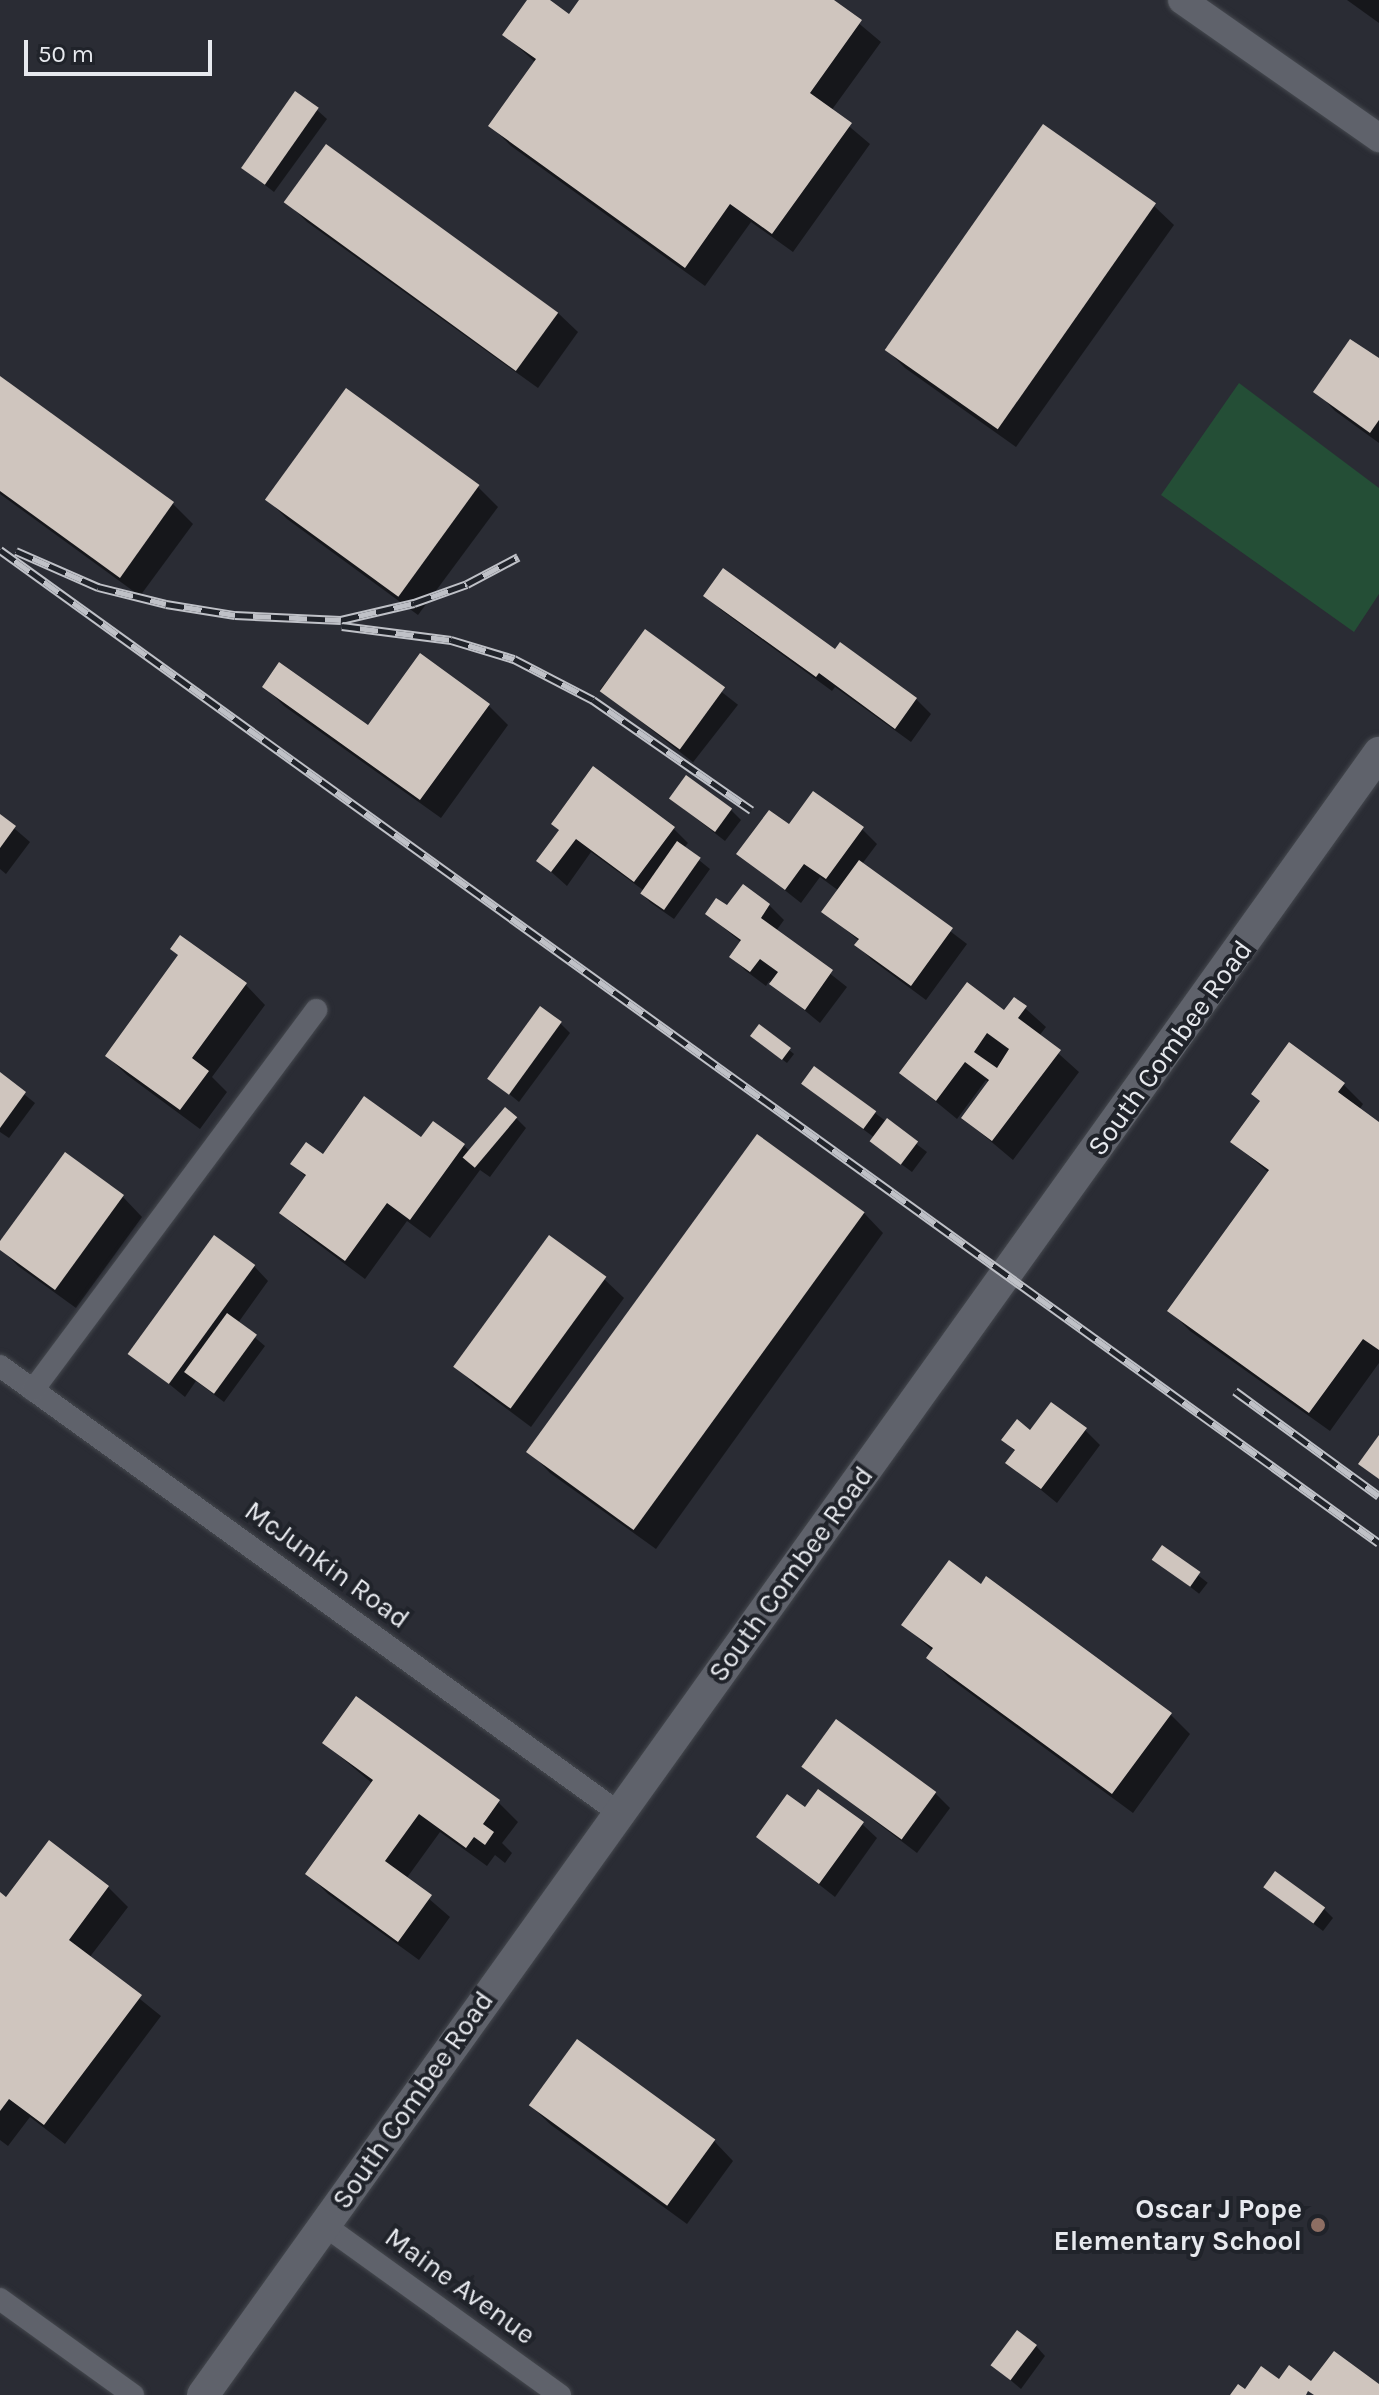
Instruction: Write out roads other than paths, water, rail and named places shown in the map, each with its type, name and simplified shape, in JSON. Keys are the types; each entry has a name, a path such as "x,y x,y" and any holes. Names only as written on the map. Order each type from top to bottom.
{"main road":[{"name":"South Combee Road","path":"203,2395 1378,758"}],"street":[{"path":"1182,0 1379,138"},
{"path":"33,1390 316,1010"},
{"name":"McJunkin Road","path":"0,1366 619,1813"},
{"name":"Maine Avenue","path":"324,2225 560,2395"},
{"path":"0,2299 133,2395"}],"railway":[{"path":"0,550 1379,1543"},
{"path":"16,551 98,587 166,604 235,615 341,620 414,603 467,584 518,557"},
{"path":"342,626 451,640 514,659 593,700 751,810"},
{"path":"1235,1391 1379,1496"}],"place":[{"name":"Oscar J Pope Elementary School","path":"1318,2225"}]}
